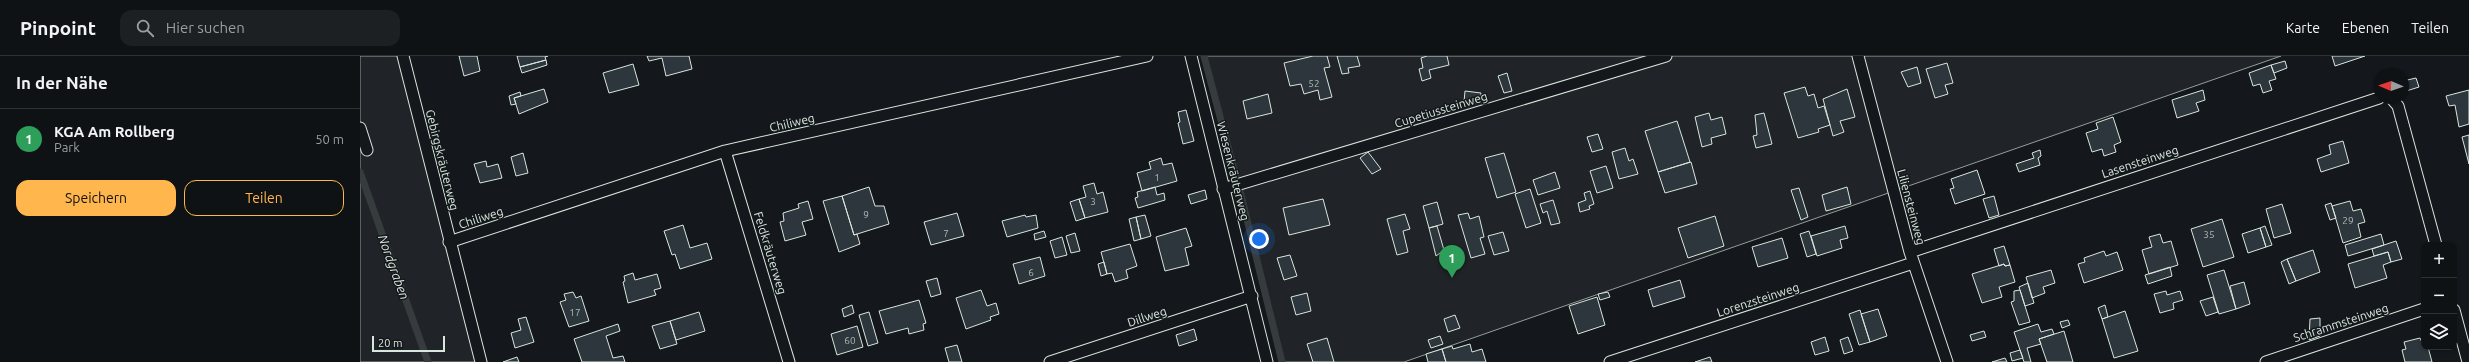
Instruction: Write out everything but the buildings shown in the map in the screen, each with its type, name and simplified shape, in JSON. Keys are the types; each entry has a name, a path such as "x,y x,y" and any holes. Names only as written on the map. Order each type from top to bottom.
{"lane":[{"name":"Gebirgskräuterweg","path":"403,56 449,242 481,362"},
{"name":"Chiliweg","path":"449,242 725,151 1147,56"},
{"name":"Wiesenkräuterweg","path":"1191,56 1223,189 1252,296 1267,362"},
{"name":"Cupetiussteinweg","path":"1223,189 1666,56"},
{"name":"Liliensteinweg","path":"1858,56 1912,257 1947,362"},
{"name":"Lasensteinweg","path":"1912,257 2373,100"},
{"path":"2396,104 2435,242"},
{"path":"360,128 366,150"},
{"name":"Feldkräuterweg","path":"725,151 789,362"},
{"name":"Lorenzsteinweg","path":"1610,362 1912,257"},
{"name":"Dillweg","path":"1050,362 1252,296"},
{"name":"Schrammsteinweg","path":"2266,362 2421,310"},
{"path":"2455,314 2468,362"}],"shaded area":[{"path":"360,56 403,56 481,362 360,362"},
{"path":"1204,56 2281,56 1404,362 1282,362"}],"waterway":[{"path":"1204,56 1236,177"},
{"name":"Nordgraben","path":"360,172 428,362"},
{"path":"1240,191 1282,362"}],"place":[{"name":"KGA Am Rollberg","path":"1452,278"}]}
